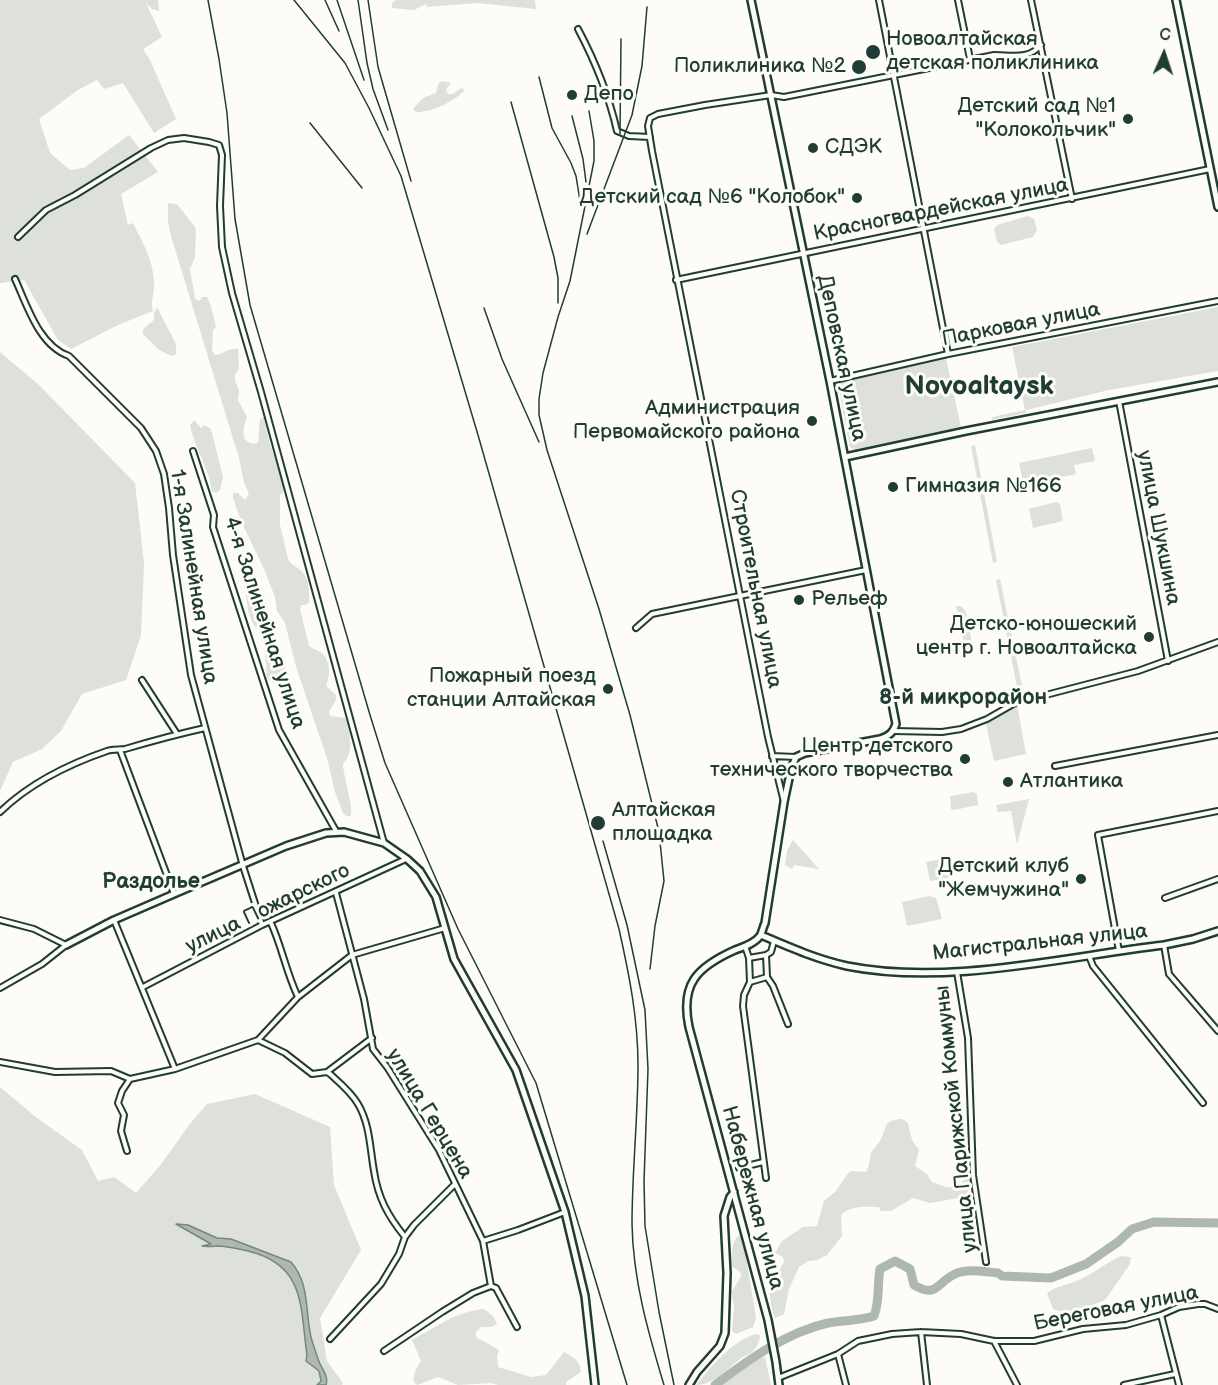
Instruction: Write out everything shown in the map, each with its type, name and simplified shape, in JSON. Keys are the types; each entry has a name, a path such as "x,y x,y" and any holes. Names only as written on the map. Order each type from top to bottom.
{"street":[{"name":"Деповская улица","path":"751,0 845,457 897,724 894,731"},
{"path":"879,0 948,354"},
{"path":"958,0 970,59"},
{"path":"1031,0 1072,199"},
{"path":"1176,0 1218,207"},
{"path":"578,29 612,108 616,132 629,136 650,137"},
{"path":"771,95 784,97 994,54 1020,56 1034,54 1041,45"},
{"name":"Строительная улица","path":"760,935 765,923 784,802 772,756 739,595 676,280 648,126 650,118 658,114 771,95"},
{"path":"18,237 46,210 168,140 184,138 219,145 222,155 221,238 232,293 384,843"},
{"name":"Красногвардейская улица","path":"676,280 1211,169"},
{"name":"1-я Залинейная улица","path":"15,279 32,318 52,345 69,356 141,428 156,452 164,474 173,555 191,675 243,866 262,925"},
{"name":"Парковая улица","path":"830,381 948,354 1218,301"},
{"path":"845,457 1218,382"},
{"name":"улица Шукшина","path":"1119,401 1168,661"},
{"name":"4-я Залинейная улица","path":"193,451 214,515 213,527 279,730 336,831"},
{"path":"636,628 652,614 866,570"},
{"path":"772,756 796,757 805,753 880,739 889,736 894,731 942,732 961,729 987,719 1015,703 1138,671 1218,642"},
{"path":"142,680 177,734"},
{"path":"0,812 11,801 60,770 110,750 120,750 205,728"},
{"path":"1055,766 1218,735"},
{"path":"120,750 174,894"},
{"path":"784,802 790,769 796,757"},
{"path":"1119,951 1098,835 1218,811"},
{"path":"0,988 42,964 66,945 114,920 286,846 336,831 384,843 420,871 436,897 454,959 516,1070 565,1212 585,1296 596,1385"},
{"name":"улица Пожарского","path":"143,987 262,925 271,923 407,859"},
{"path":"1165,898 1218,879"},
{"name":"улица Герцена","path":"336,893 364,999 373,1049 387,1067 439,1150 483,1241 491,1286"},
{"path":"0,920 34,928 66,945"},
{"path":"114,920 175,1069"},
{"path":"271,923 298,997"},
{"path":"0,1062 55,1072 111,1071 130,1079 175,1069 258,1040 298,997 352,955 445,928"},
{"name":"Магистральная улица","path":"760,935 810,956 849,966 875,970 957,972 1164,945 1218,931"},
{"path":"760,935 745,946 749,958 750,982 744,995 743,1006 766,1178"},
{"path":"749,958 771,952 774,941"},
{"path":"1164,945 1169,974 1218,1031"},
{"name":"Набережная улица","path":"745,946 710,963 697,974 687,998 688,1021 768,1320 778,1385"},
{"path":"766,955 767,977 773,986 788,1024"},
{"path":"1089,956 1093,966 1203,1103"},
{"name":"улица Парижской Коммуны","path":"957,972 968,1038 973,1175 986,1263"},
{"path":"750,982 767,977"},
{"path":"258,1040 285,1053 312,1074 327,1072 372,1038"},
{"path":"327,1072 349,1092 358,1104 365,1119 374,1173 386,1213 405,1237"},
{"path":"127,1151 121,1131 124,1115 118,1103 130,1079"},
{"path":"739,1168 763,1162"},
{"path":"330,1339 381,1284 399,1254 405,1237 414,1225 454,1184"},
{"path":"689,1385 697,1372 720,1346 725,1333 727,1273 724,1216 726,1205 734,1192"},
{"path":"483,1241 565,1212"},
{"path":"384,1351 473,1293 491,1286 496,1288 517,1327"},
{"name":"Береговая улица","path":"778,1378 838,1354 858,1341 892,1334 921,1332 960,1334 994,1341 1034,1341 1083,1329 1126,1324 1161,1315 1179,1307 1205,1304 1218,1309"},
{"path":"1161,1315 1179,1385"},
{"path":"921,1332 927,1385"},
{"path":"994,1341 1017,1385"},
{"path":"838,1354 846,1385"},
{"path":"1124,1385 1175,1374"}],"shaded area":[{"path":"0,0 158,0 159,11 152,9 146,3 162,37 143,49 176,119 154,133 123,83 104,89 97,80 78,90 39,119 50,153 70,170 84,168 129,135 158,172 121,194 128,225 133,223 152,266 153,311 118,325 71,349 58,340 24,280 0,283"},
{"path":"396,0 535,0 536,9 477,3 427,7 426,4 414,10 392,8 392,3"},
{"path":"442,81 451,83 446,90 448,94 453,94 461,88 465,90 442,106 416,112 413,109 423,98 436,93 438,84"},
{"path":"168,203 177,204 195,227 195,257 190,269 195,299 200,301 202,297 207,297 211,306 216,327 213,330 212,351 215,355 238,349 239,368 235,380 239,390 238,400 247,417 244,436 248,442 258,443 260,419 264,417 284,487 280,495 280,525 288,559 302,572 308,584 309,603 301,605 300,609 309,646 322,653 328,664 329,673 326,686 336,695 336,700 329,712 330,716 345,718 348,730 350,748 343,764 351,816 343,813 335,792 327,758 297,670 285,623 277,611 275,597 233,498 233,493 238,493 245,500 249,494 171,236"},
{"path":"1028,216 1034,219 1037,230 1033,237 1001,245 997,242 994,229 997,225"},
{"path":"157,307 176,344 176,354 172,356 159,349 143,334 143,329 154,320"},
{"path":"1218,307 1218,371 1109,390 992,420 992,417 1025,410 1012,347"},
{"path":"0,352 39,385 135,483 144,563 141,635 126,680 82,694 61,731 42,749 13,762 0,791"},
{"path":"946,358 961,427 861,449 855,450 850,447 838,385 841,381"},
{"path":"194,420 201,428 204,425 211,429 223,477 220,490 216,493 212,491 208,474 191,431 190,425"},
{"path":"975,445 997,562 993,563 971,446"},
{"path":"1092,448 1095,461 1074,465 1076,474 1024,485 1019,463"},
{"path":"1056,502 1060,504 1063,521 1033,528 1029,509"},
{"path":"1000,579 1022,686 1017,687 996,580"},
{"path":"249,582 259,592 264,602 263,628 258,629 254,625 249,613 246,592"},
{"path":"956,606 961,606 966,612 972,643 967,658"},
{"path":"274,649 287,671 286,686 278,682 274,684 267,678 265,650"},
{"path":"1017,705 1026,754 994,761 986,724"},
{"path":"974,792 977,794 978,805 951,809 950,796"},
{"path":"1029,799 1017,844 1011,811 998,812 996,805"},
{"path":"793,840 819,869 794,865 792,869 785,865 787,851"},
{"path":"945,858 949,878 930,881 926,862"},
{"path":"929,896 936,898 942,919 907,926 902,902"},
{"path":"0,1087 37,1118 82,1150 98,1181 114,1177 136,1193 207,1104 255,1094 330,1127 334,1185 361,1250 320,1318 327,1361 343,1383 342,1385 0,1385"},
{"path":"901,1119 908,1123 912,1140 919,1150 915,1166 927,1174 932,1182 946,1187 961,1185 967,1171 971,1172 971,1187 966,1194 958,1198 930,1203 913,1198 891,1211 881,1211 879,1207 864,1207 845,1212 841,1215 842,1236 827,1255 818,1260 808,1261 799,1267 789,1289 784,1314 775,1318 772,1310 768,1268 760,1239 766,1242 772,1275 777,1274 784,1262 783,1257 775,1253 782,1241 803,1227 817,1226 824,1201 835,1192 851,1171 866,1172 871,1153 880,1141 886,1126 890,1121"},
{"path":"176,1224 188,1225 217,1238 231,1239 291,1262 297,1270 304,1289 311,1337 319,1363 326,1375 326,1385 317,1385 321,1381 319,1371 306,1361 301,1305 297,1290 281,1266 248,1251 220,1246 202,1246 211,1244"},
{"path":"739,1235 743,1238 756,1318 753,1327 736,1334 732,1331 734,1308 732,1292 741,1276 740,1272 732,1266 732,1253 734,1242"},
{"path":"1121,1256 1131,1257 1130,1264 1105,1300 1073,1313 1063,1313 1053,1309 1047,1293 1079,1280"},
{"path":"484,1309 493,1316 497,1324 491,1327 481,1327 476,1332 476,1337 499,1350 498,1367 531,1377 546,1375 564,1352 576,1360 581,1372 566,1382 566,1385 498,1385 491,1383 458,1385 438,1377 417,1385 413,1381 415,1371 421,1361 412,1340 445,1321 470,1311"},
{"path":"755,1334 760,1337 752,1352 709,1382 696,1385 730,1349"},
{"path":"765,1357 771,1385 719,1385 760,1358"}],"waterway":[{"path":"715,1385 754,1357 798,1333 828,1323 874,1316 880,1269 895,1261 910,1269 914,1285 928,1290 936,1288 949,1277 965,1271 998,1273 1002,1276 1051,1278 1086,1264 1118,1242 1132,1229 1154,1222 1218,1223"}],"railway":[{"path":"208,0 227,113 235,219 250,305 370,715 385,763 458,929 536,1083 627,1385"},
{"path":"294,0 345,63 401,176 478,435 619,929 632,996 638,1048 632,1204 633,1245 642,1306 664,1385"},
{"path":"325,0 339,31"},
{"path":"337,0 364,80"},
{"path":"358,0 367,63 373,89 388,130"},
{"path":"368,0 378,67 411,181"},
{"path":"587,234 632,115 642,66 647,7"},
{"path":"620,134 621,39"},
{"path":"539,77 552,128 576,176 581,207"},
{"path":"511,102 554,257 558,278 558,303"},
{"path":"589,111 594,141 594,161 570,281 543,373 539,415 547,450 599,609 630,715 659,832 664,881 655,926 650,969"},
{"path":"572,116 583,159 586,182"},
{"path":"310,123 362,188"},
{"path":"484,308 502,359 539,442"},
{"path":"603,841 627,925 645,1010 648,1069 644,1181 645,1226 674,1385"}],"place":[{"name":"Новоалтайская детская поликлиника","path":"873,52"},
{"name":"Поликлиника №2","path":"859,67"},
{"name":"Депо","path":"572,95"},
{"name":"Детский сад №1 \"Колокольчик\"","path":"1128,119"},
{"name":"СДЭК","path":"813,148"},
{"name":"Детский сад №6 \"Колобок\"","path":"857,198"},
{"name":"Администрация Первомайского района","path":"812,421"},
{"name":"Гимназия №166","path":"893,487"},
{"name":"Рельеф","path":"799,600"},
{"name":"Детско-юношеский центр г. Новоалтайска","path":"1149,637"},
{"name":"Пожарный поезд станции Алтайская","path":"608,689"},
{"name":"Центр детского технического творчества","path":"965,759"},
{"name":"Атлантика","path":"1008,782"},
{"name":"Алтайская площадка","path":"598,823"},
{"name":"Детский клуб \"Жемчужина\"","path":"1081,879"}],"district":[{"name":"Novoaltaysk","path":"979,387"},
{"name":"8-й микрорайон","path":"963,698"},
{"name":"Раздолье","path":"151,882"}]}
